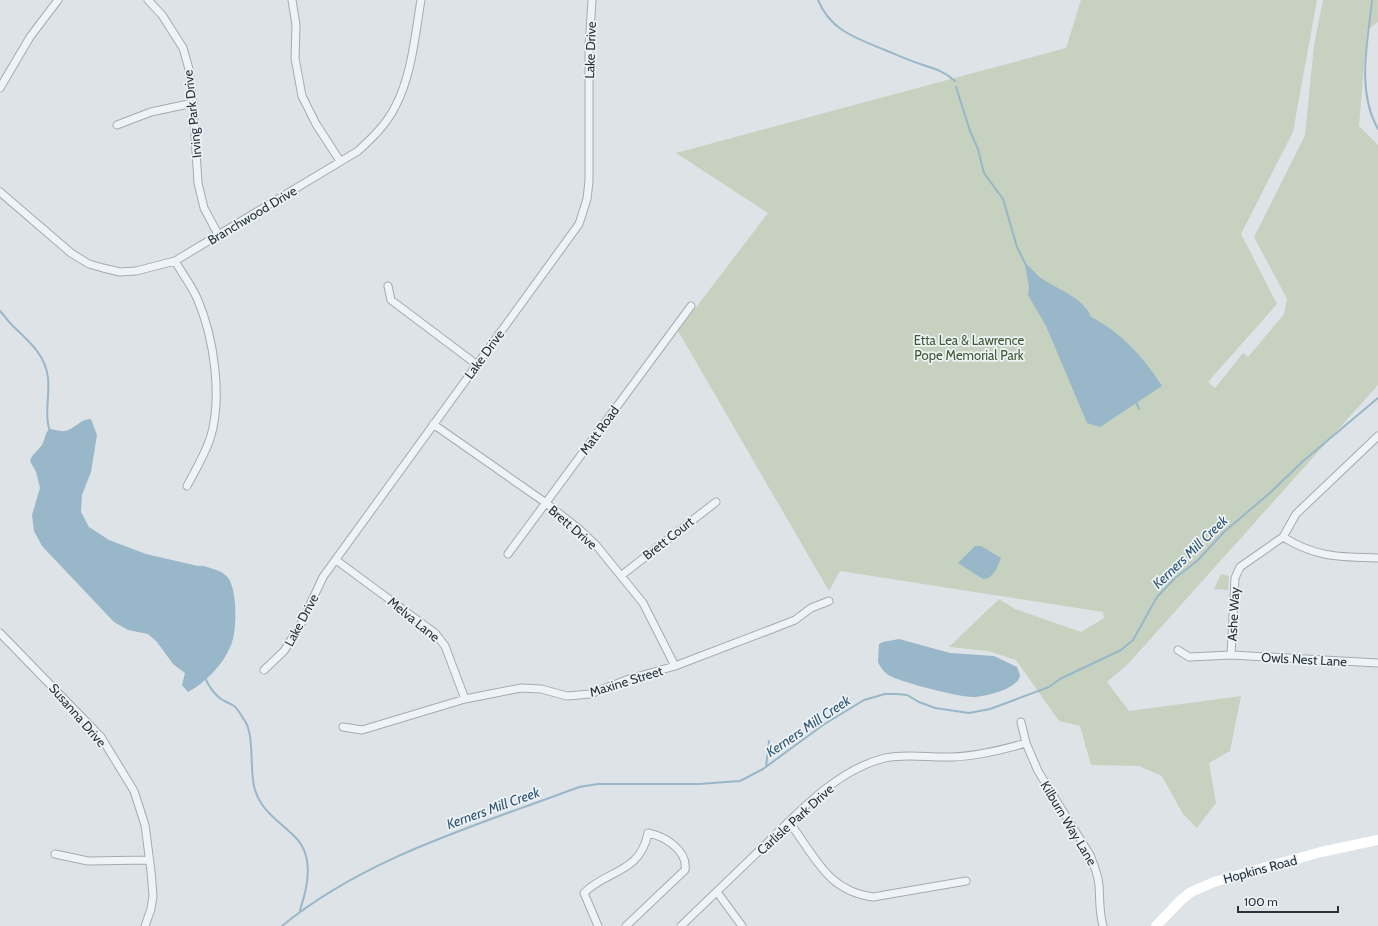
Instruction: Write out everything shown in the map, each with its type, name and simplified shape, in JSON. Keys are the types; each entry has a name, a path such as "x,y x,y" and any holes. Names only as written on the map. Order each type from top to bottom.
{"main road":[{"name":"Hopkins Road","path":"1156,926 1181,900 1191,892 1214,882 1300,858 1378,840"}],"street":[{"path":"0,88 30,37 58,0"},
{"name":"Irving Park Drive","path":"148,0 162,15 183,48 189,69 193,103 198,183 204,208 219,236"},
{"path":"292,0 296,25 295,58 302,96 316,124 340,161"},
{"name":"Branchwood Drive","path":"0,192 71,253 89,264 120,272 136,272 175,261 219,236 358,151 371,139 395,108 404,85 421,0"},
{"name":"Lake Drive","path":"264,670 284,651 301,624 323,577 579,224 585,206 589,181 589,48 592,0"},
{"path":"117,125 151,112 193,103"},
{"path":"175,261 190,284 203,315 211,350 214,376 214,411 210,438 187,486"},
{"path":"388,286 391,300 476,364"},
{"name":"Matt Road","path":"508,554 691,306"},
{"name":"Brett Drive","path":"433,424 546,503 579,529 622,575 643,603 675,666"},
{"name":"Ashe Way","path":"1178,650 1189,657 1231,655 1235,578 1240,567 1283,537 1296,514 1378,436"},
{"name":"Brett Court","path":"622,575 716,502"},
{"path":"1283,537 1314,552 1339,557 1378,558"},
{"name":"Melva Lane","path":"336,560 435,633 445,646 465,699"},
{"name":"Maxine Street","path":"343,727 362,730 465,699 521,688 541,689 567,696 590,694 629,679 675,666 772,629 794,620 812,608 829,601"},
{"name":"Susanna Drive","path":"0,633 101,737 134,791 145,825 153,896 151,909 145,926"},
{"name":"Owls Nest Lane","path":"1231,655 1378,663"},
{"name":"Kilburn Way Lane","path":"1021,722 1026,743 1038,771 1090,855 1096,870 1099,886 1099,912 1103,926"},
{"name":"Carlisle Park Drive","path":"680,926 789,822 828,788 871,763 886,758 906,756 931,758 970,756 1026,743"},
{"path":"789,822 835,883 859,895 873,897 966,881"},
{"path":"598,926 584,893 592,884 610,877 628,866 642,852 648,833 657,835 670,842 678,851 684,859 685,870 626,926"},
{"path":"55,854 88,861 149,860"},
{"path":"717,892 742,926"}],"green space":[{"name":"Etta Lea & Lawrence Pope Memorial Park","path":"1081,0 1317,0 1293,132 1241,234 1277,304 1208,382 1215,388 1243,353 1248,357 1284,314 1287,299 1254,237 1305,135 1314,45 1323,0 1378,0 1378,22 1367,30 1359,126 1378,145 1378,385 1128,664 1107,682 1129,711 1241,696 1230,751 1209,763 1216,803 1197,828 1183,814 1162,776 1139,766 1091,765 1080,726 1059,721 1016,660 988,651 949,647 999,599 1015,609 1081,632 1104,618 1103,612 840,571 829,591 678,331 768,213 676,153 1066,48"},
{"path":"1221,574 1229,576 1228,590 1214,589"}],"water":[{"path":"1025,264 1041,278 1077,300 1088,310 1091,317 1102,323 1122,338 1140,356 1162,386 1100,427 1087,423 1046,326 1028,295 1029,287"},
{"path":"87,419 91,419 97,435 91,472 82,495 81,512 89,527 109,540 146,554 198,566 205,566 223,573 230,581 235,604 235,622 231,645 219,666 207,678 188,692 182,685 185,673 173,664 157,642 148,634 128,630 114,622 42,546 34,531 32,515 40,488 36,472 30,461 31,458 43,443 49,429 65,431"},
{"path":"975,546 981,546 1001,558 996,570 989,578 983,579 958,563"},
{"path":"899,639 950,653 994,656 1017,667 1020,675 1019,679 1016,683 1005,689 992,694 974,697 943,692 902,681 887,674 878,662 879,644"}],"waterway":[{"path":"818,0 823,11 830,19 837,26 854,37 940,71 955,81"},
{"name":"Kerners Mill Creek","path":"1372,0 1366,49 1365,82 1371,114 1378,129"},
{"path":"956,87 970,131 978,149 984,173 1003,199 1017,247 1026,265"},
{"path":"0,311 10,324 31,343 47,370 47,419 50,431"},
{"name":"Kerners Mill Creek","path":"282,926 315,902 350,880 387,862 462,830 579,787 598,784 699,784 740,781 763,769 823,725 864,700 885,694 907,695 919,702 935,708 969,713 990,709 1049,687 1060,679 1121,650 1133,640 1157,597 1175,578 1197,561 1224,532 1271,492 1302,462 1378,398"},
{"path":"1135,400 1139,409"},
{"path":"205,677 209,686 216,695 234,706 245,721 250,736 253,783 258,798 266,810 301,844 305,852 308,872 300,910"},
{"path":"766,767 769,741"}]}
